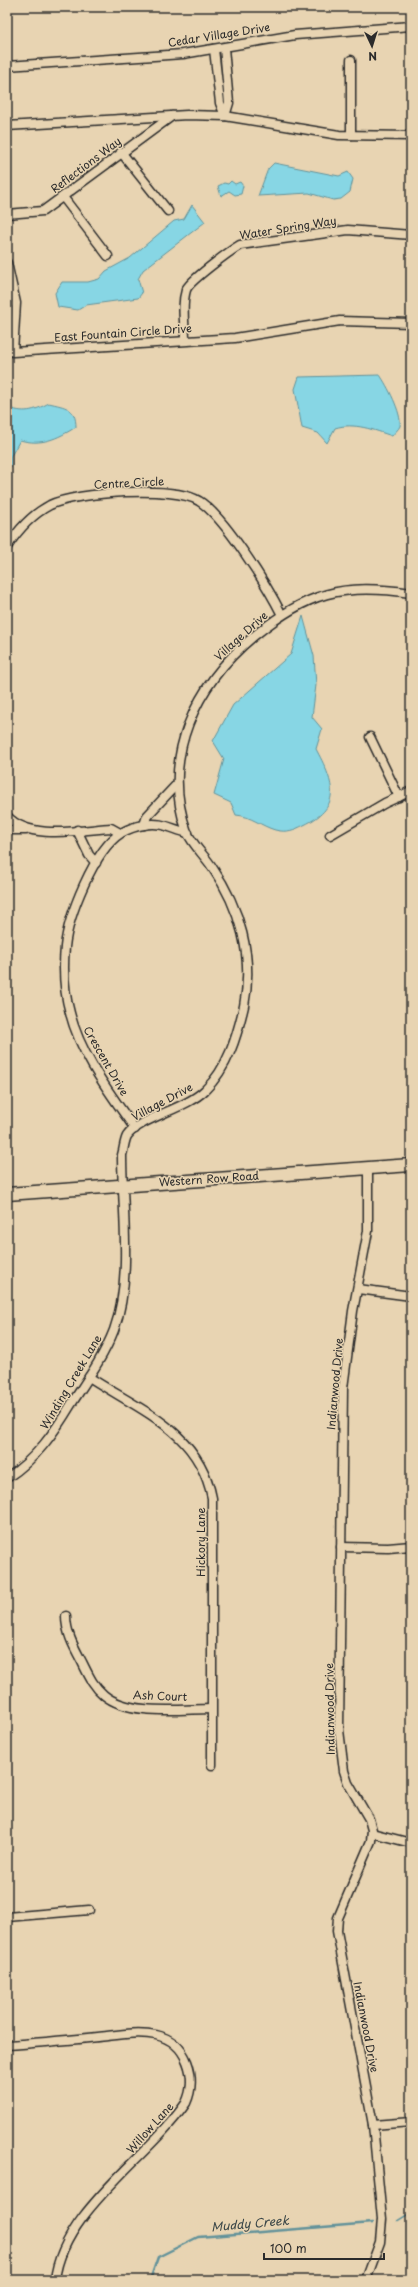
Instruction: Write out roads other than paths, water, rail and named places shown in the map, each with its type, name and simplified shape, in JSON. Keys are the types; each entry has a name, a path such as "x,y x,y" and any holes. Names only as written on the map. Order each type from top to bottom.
{"street":[{"name":"Cedar Village Drive","path":"7,66 183,54 295,35 411,26"},
{"path":"224,48 229,102 225,116"},
{"path":"214,49 220,103 225,116"},
{"path":"351,60 351,135"},
{"path":"7,126 172,116 225,116 282,126 351,135 411,136"},
{"name":"Reflections Way","path":"7,214 43,211 121,152 172,116"},
{"path":"121,152 168,211"},
{"path":"63,197 108,256"},
{"name":"Water Spring Way","path":"185,340 184,301 186,288 226,253 240,245 348,230 411,235"},
{"name":"East Fountain Circle Drive","path":"7,263 16,303 13,352 235,338 340,321 411,323"},
{"name":"Centre Circle","path":"7,547 28,521 42,510 63,500 92,495 163,491 186,495 207,506 222,523 282,615"},
{"name":"Village Drive","path":"123,1184 124,1143 135,1129 184,1105 212,1083 227,1059 234,1042 244,1002 247,961 239,921 219,878 188,833 177,784 180,754 185,733 209,684 232,656 282,615 315,598 350,588 380,588 411,593"},
{"path":"370,737 399,796"},
{"path":"144,825 147,816 177,784"},
{"path":"330,835 399,796 411,791"},
{"path":"7,816 18,825 29,830"},
{"path":"7,830 40,831 111,828 120,833 144,825 161,824 188,833"},
{"path":"77,830 89,855 96,863"},
{"name":"Crescent Drive","path":"120,833 96,863 79,896 67,936 64,965 69,1012 82,1046 135,1129"},
{"name":"Western Row Road","path":"7,1194 123,1184 179,1182 411,1165"},
{"name":"Indianwood Drive","path":"366,2280 380,2242 382,2231 373,2125 336,1931 338,1918 367,1852 372,1833 369,1819 348,1783 342,1758 339,1730 343,1388 352,1318 368,1231 368,1168"},
{"name":"Winding Creek Lane","path":"7,1478 27,1463 43,1446 89,1377 107,1346 119,1312 124,1265 123,1184"},
{"path":"358,1289 411,1296"},
{"name":"Hickory Lane","path":"89,1377 173,1431 194,1453 206,1475 212,1506 212,1765"},
{"path":"341,1547 388,1548 411,1546"},
{"name":"Ash Court","path":"66,1616 70,1639 92,1681 104,1695 114,1701 137,1708 211,1709"},
{"path":"372,1833 411,1843"},
{"path":"7,1918 89,1910"},
{"name":"Willow Lane","path":"7,2045 114,2035 156,2035 176,2045 183,2054 191,2070 192,2087 186,2103 74,2227 60,2254 55,2280"},
{"path":"373,2125 411,2122"}],"water":[{"path":"274,163 339,176 348,172 353,179 350,192 341,199 333,200 309,193 258,196 268,169"},
{"path":"231,181 235,184 240,182 243,186 241,194 235,195 229,191 221,196 218,186 224,183 228,184"},
{"path":"192,205 205,222 143,270 138,279 142,293 138,298 86,305 78,310 58,307 55,293 62,282 88,282 99,279 106,271 130,258 174,221 184,219"},
{"path":"380,375 399,414 400,426 392,436 357,426 342,426 335,428 327,443 318,433 302,428 295,389 299,377"},
{"path":"49,403 65,407 72,412 76,427 62,435 42,442 28,442 20,440 11,456 11,467 7,467 7,407 28,411"},
{"path":"303,616 314,656 316,685 312,717 322,729 316,749 330,782 330,801 325,810 317,818 294,830 279,831 246,817 236,815 231,803 214,795 224,759 213,741 233,705 291,654"}],"waterway":[{"name":"Muddy Creek","path":"398,2221 411,2213"},
{"name":"Muddy Creek","path":"150,2280 158,2257 198,2237 372,2223"}]}
